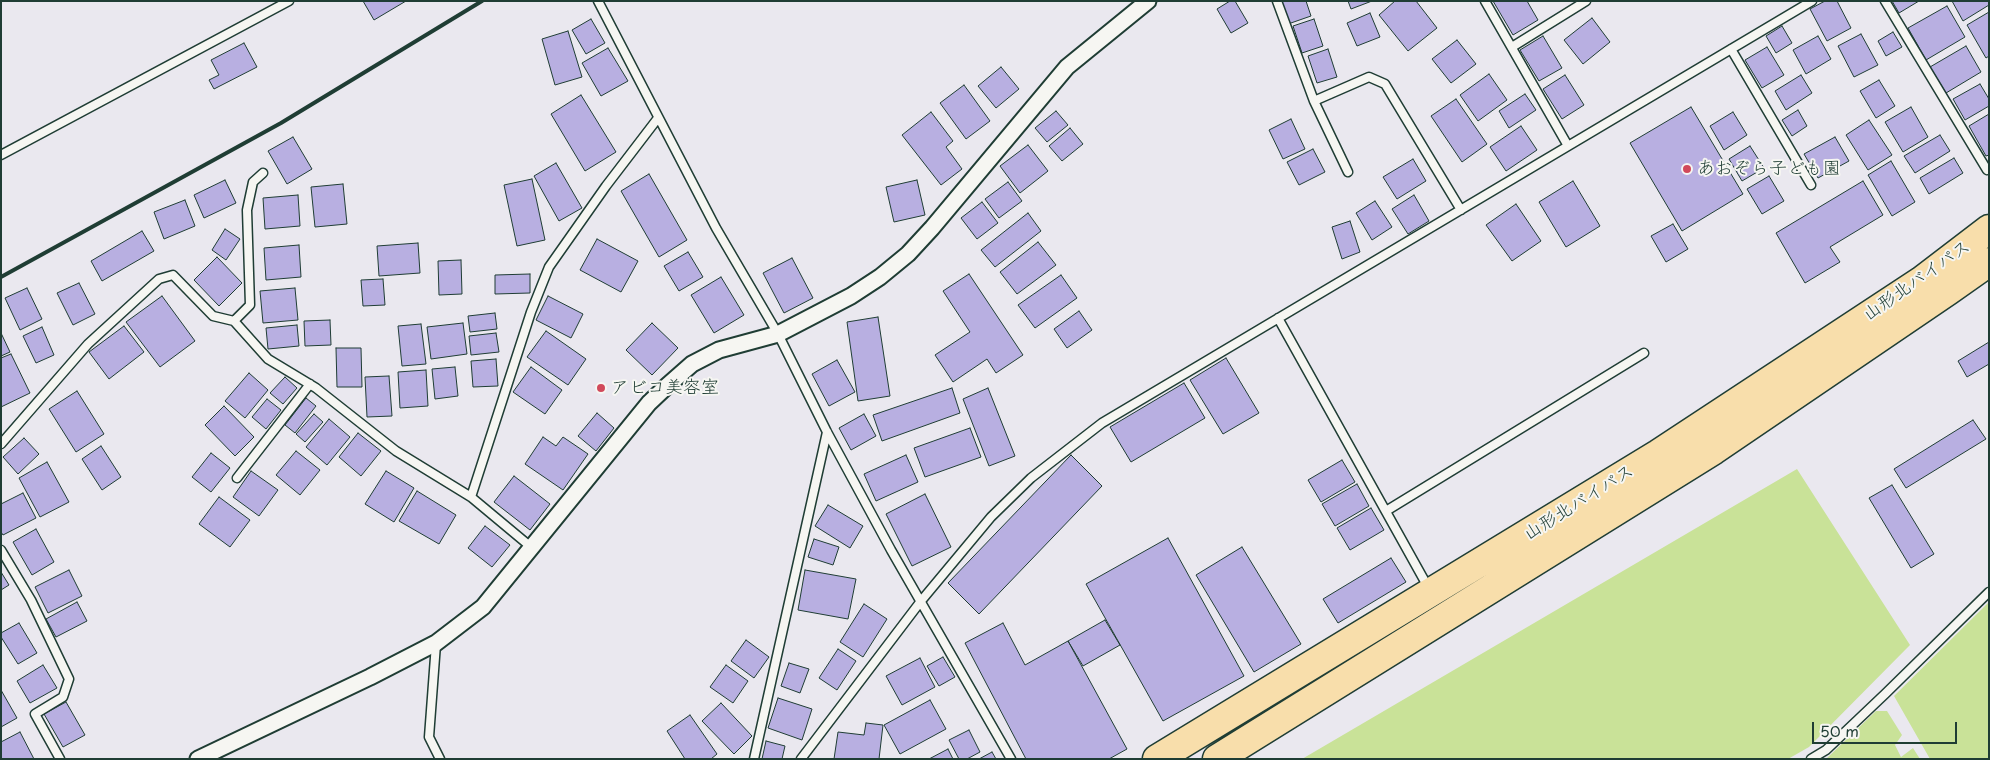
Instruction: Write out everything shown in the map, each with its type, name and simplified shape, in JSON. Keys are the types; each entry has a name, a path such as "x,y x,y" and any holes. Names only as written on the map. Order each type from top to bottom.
{"highway":[{"name":"山形北バイパス","path":"1156,759 1658,454 1921,281 1989,229"},
{"name":"山形北バイパス","path":"1216,759 1714,450 1989,262"}],"street":[{"path":"198,759 370,678 436,644 483,606 649,403 692,364 719,350 778,334 851,296 908,254 1067,67 1148,1"}],"lane":[{"path":"1,155 289,1"},
{"path":"598,1 716,228 778,334 827,432 1011,759"},
{"path":"1277,1 1314,101 1348,172"},
{"path":"1485,1 1568,146"},
{"path":"1512,47 1586,1"},
{"path":"801,759 921,601 991,517 1031,478 1102,423 1812,1"},
{"path":"1885,1 1987,170"},
{"path":"1731,49 1811,184"},
{"path":"1314,101 1369,76 1384,84 1461,210"},
{"path":"471,497 532,312 549,267 606,186 658,118"},
{"path":"234,321 250,305 247,210 253,182 263,173"},
{"path":"1,444 88,344 159,279 173,275 213,316 234,321 268,359 310,384 396,451 471,497 531,547"},
{"path":"1278,318 1432,593"},
{"path":"1386,511 1644,353"},
{"path":"237,478 310,384"},
{"path":"754,759 827,432"},
{"path":"1,550 31,600 69,679 63,697 35,714 60,759"},
{"path":"1811,759 1826,750 1989,592"},
{"path":"436,644 429,737 440,759"}],"green space":[{"path":"1797,469 1910,645 1809,747 1788,759 1302,759"},
{"path":"1989,602 1989,759 1930,759 1894,696"},
{"path":"1876,711 1887,711 1902,735 1895,745 1901,757 1913,748 1920,759 1826,759"}],"building":[{"path":"363,1 406,1 374,20"},
{"path":"1230,1 1235,1 1248,23 1231,33 1217,9"},
{"path":"1281,1 1306,1 1311,16 1288,24"},
{"path":"1348,1 1372,1 1351,9"},
{"path":"1395,1 1416,1 1437,28 1408,51 1379,15"},
{"path":"1493,1 1527,1 1538,20 1513,35"},
{"path":"1825,1 1837,1 1851,28 1827,41 1810,9"},
{"path":"1892,1 1919,1 1899,13"},
{"path":"1952,1 1989,1 1989,5 1963,21"},
{"path":"1947,6 1965,37 1926,60 1908,28"},
{"path":"1989,12 1989,56 1986,58 1967,25"},
{"path":"1370,13 1380,37 1357,46 1347,23"},
{"path":"1592,18 1610,42 1583,64 1564,40"},
{"path":"591,19 605,43 586,54 572,30"},
{"path":"1314,19 1323,46 1302,53 1293,26"},
{"path":"1782,26 1792,43 1776,53 1766,36"},
{"path":"568,31 582,77 555,85 542,39"},
{"path":"1893,32 1902,47 1886,56 1878,41"},
{"path":"1861,34 1878,65 1854,77 1838,46"},
{"path":"1543,36 1562,68 1539,81 1520,50"},
{"path":"1818,36 1831,59 1806,74 1793,50"},
{"path":"1457,40 1476,64 1451,83 1432,59"},
{"path":"244,43 257,67 214,89 209,80 219,75 211,60"},
{"path":"1966,46 1981,72 1946,93 1930,67"},
{"path":"1767,47 1784,75 1762,88 1745,60"},
{"path":"608,48 628,81 601,96 582,63"},
{"path":"1328,49 1337,77 1317,83 1308,56"},
{"path":"1001,67 1019,89 996,108 978,86"},
{"path":"1489,74 1507,100 1478,121 1460,95"},
{"path":"1565,75 1584,105 1562,119 1543,89"},
{"path":"1801,75 1812,93 1786,110 1775,91"},
{"path":"1879,80 1895,106 1876,118 1860,91"},
{"path":"1980,84 1989,99 1989,106 1965,120 1953,99"},
{"path":"964,85 990,121 966,139 940,103"},
{"path":"1525,94 1536,110 1509,128 1499,111"},
{"path":"581,95 616,152 585,171 551,114"},
{"path":"1456,99 1487,144 1462,162 1431,116"},
{"name":"あおぞら子ども園","path":"1691,107 1743,194 1682,231 1630,143"},
{"path":"1911,107 1928,137 1903,152 1885,122"},
{"path":"1798,110 1807,126 1792,136 1782,120"},
{"path":"1056,111 1068,125 1047,142 1035,128"},
{"path":"931,112 953,141 946,147 962,169 941,185 902,135"},
{"path":"1733,112 1747,135 1724,150 1710,126"},
{"path":"1989,114 1989,155 1986,156 1969,126"},
{"path":"1291,119 1305,149 1283,159 1269,130"},
{"path":"1869,120 1892,155 1868,170 1846,135"},
{"path":"1521,126 1537,150 1506,171 1490,147"},
{"path":"1070,128 1083,144 1062,161 1049,146"},
{"path":"1940,135 1950,151 1915,173 1904,156"},
{"path":"293,137 312,169 287,184 268,151"},
{"path":"1835,137 1849,161 1818,178 1804,154"},
{"path":"1028,145 1048,171 1020,193 1000,166"},
{"path":"1750,146 1764,168 1742,181 1729,159"},
{"path":"1313,149 1325,172 1299,185 1287,162"},
{"path":"1954,158 1963,173 1929,194 1920,178"},
{"path":"1413,159 1426,181 1397,199 1383,177"},
{"path":"1891,161 1915,202 1892,216 1868,175"},
{"path":"556,163 582,208 559,221 534,176"},
{"path":"649,174 687,240 659,257 621,191"},
{"path":"1769,176 1784,201 1762,214 1747,189"},
{"path":"532,179 545,240 517,246 504,185"},
{"path":"225,180 236,203 204,218 194,195"},
{"path":"917,180 925,215 894,222 886,187"},
{"path":"1573,181 1600,226 1566,247 1539,202"},
{"path":"1863,181 1883,215 1830,247 1840,262 1805,283 1776,233"},
{"path":"1008,182 1022,201 999,218 985,199"},
{"path":"343,184 347,224 315,227 311,187"},
{"path":"298,195 300,226 265,229 263,198"},
{"path":"1414,195 1429,221 1408,234 1392,209"},
{"path":"185,200 195,226 164,239 154,212"},
{"path":"1375,201 1392,227 1372,240 1356,213"},
{"path":"982,202 998,223 977,239 961,218"},
{"path":"1516,204 1541,241 1512,261 1486,225"},
{"path":"1028,213 1041,231 995,267 981,250"},
{"path":"1350,221 1360,252 1342,259 1332,227"},
{"path":"1673,224 1688,249 1666,262 1651,236"},
{"path":"225,229 240,239 226,260 212,250"},
{"path":"142,231 154,251 102,281 91,261"},
{"path":"597,239 638,261 621,292 580,270"},
{"path":"1038,242 1056,265 1017,294 1000,272"},
{"path":"418,243 420,273 379,276 377,246"},
{"path":"299,245 301,277 266,280 264,248"},
{"path":"688,252 703,277 679,291 664,266"},
{"path":"217,257 242,283 219,306 194,280"},
{"path":"792,258 813,298 784,313 763,273"},
{"path":"461,260 462,294 439,295 438,261"},
{"path":"530,274 530,293 495,294 495,275"},
{"path":"969,274 1023,355 996,373 987,359 953,382 935,355 970,332 943,291"},
{"path":"1061,275 1077,298 1035,328 1018,305"},
{"path":"721,277 744,315 714,333 691,295"},
{"path":"383,279 385,305 363,306 361,280"},
{"path":"79,283 95,314 73,325 57,293"},
{"path":"27,288 42,319 20,330 5,298"},
{"path":"295,288 298,320 263,323 260,291"},
{"path":"162,296 195,341 160,367 126,322"},
{"path":"548,296 583,314 571,338 536,320"},
{"path":"1079,311 1092,330 1067,348 1054,329"},
{"path":"495,313 497,329 470,332 468,316"},
{"path":"878,317 890,396 858,401 847,322"},
{"path":"330,320 331,345 305,346 304,321"},
{"path":"463,323 467,354 431,359 427,327"},
{"path":"652,323 678,348 652,375 626,350"},
{"path":"421,324 426,364 402,366 398,326"},
{"path":"297,325 299,346 268,349 266,328"},
{"path":"124,326 144,352 109,379 89,352"},
{"path":"42,327 54,355 36,363 23,336"},
{"path":"546,331 586,359 568,385 527,357"},
{"path":"1,333 10,352 1,356"},
{"path":"496,333 499,352 471,355 469,336"},
{"path":"1989,342 1989,364 1967,377 1958,361"},
{"path":"336,348 361,348 362,387 337,387"},
{"path":"11,354 30,393 1,407 1,358"},
{"path":"1226,358 1259,413 1223,434 1190,380"},
{"path":"496,359 498,386 473,387 471,361"},
{"path":"837,360 855,392 829,406 812,374"},
{"path":"455,367 458,396 435,399 432,369"},
{"path":"531,367 562,390 545,414 513,392"},
{"path":"426,370 428,406 400,408 398,372"},
{"path":"249,373 268,390 245,418 225,401"},
{"path":"389,376 392,416 367,417 365,377"},
{"path":"285,377 297,388 283,404 270,393"},
{"path":"1184,383 1205,418 1131,462 1110,427"},
{"path":"952,388 960,413 882,441 873,415"},
{"path":"988,388 1015,456 989,466 963,399"},
{"path":"77,391 104,434 76,452 49,409"},
{"path":"306,398 316,406 295,433 285,425"},
{"path":"267,399 281,410 266,429 252,417"},
{"path":"224,406 254,437 235,456 205,425"},
{"path":"597,413 614,428 596,451 578,436"},
{"path":"314,414 323,422 305,442 296,434"},
{"path":"864,414 876,436 851,450 839,428"},
{"path":"329,419 350,437 327,465 306,447"},
{"path":"1973,420 1986,439 1906,488 1894,469"},
{"path":"970,428 981,457 925,477 914,448"},
{"path":"358,433 381,451 361,476 339,457"},
{"path":"543,437 556,446 563,437 588,454 563,490 525,464"},
{"path":"24,438 39,454 18,474 3,457"},
{"path":"101,446 121,477 102,490 82,459"},
{"path":"296,451 320,470 300,495 276,475"},
{"path":"211,453 230,468 211,492 192,477"},
{"path":"906,455 918,482 876,501 864,474"},
{"path":"1071,455 1102,486 979,614 948,583"},
{"path":"1342,460 1355,482 1321,502 1308,480"},
{"path":"47,462 69,502 40,517 19,478"},
{"path":"251,471 278,490 259,516 233,497"},
{"path":"386,471 414,488 394,522 365,504"},
{"path":"514,476 550,504 530,530 494,502"},
{"path":"1357,484 1369,506 1335,526 1322,504"},
{"path":"1892,485 1934,554 1911,568 1869,498"},
{"path":"417,491 456,515 439,544 399,521"},
{"path":"23,493 36,518 3,535 1,532 1,504"},
{"path":"925,494 951,547 912,566 886,514"},
{"path":"219,497 250,520 230,547 199,524"},
{"path":"828,505 863,526 850,548 815,526"},
{"path":"1371,508 1384,530 1350,550 1337,528"},
{"path":"485,526 510,545 492,567 468,548"},
{"path":"36,529 54,562 32,575 13,542"},
{"path":"1168,538 1244,676 1163,721 1086,584"},
{"path":"814,539 839,547 833,565 808,557"},
{"path":"1242,547 1301,644 1254,672 1196,575"},
{"path":"1391,558 1406,582 1338,623 1323,599"},
{"path":"69,570 82,596 48,613 35,587"},
{"path":"805,570 856,579 848,619 798,610"},
{"path":"1,572 9,585 1,590"},
{"path":"77,602 87,621 56,637 46,619"},
{"path":"864,604 887,619 863,657 840,642"},
{"path":"1105,620 1120,645 1083,666 1068,641"},
{"path":"19,623 37,653 18,664 1,637 1,633"},
{"path":"1003,623 1025,665 1068,641 1127,749 1109,759 1026,759 965,643"},
{"path":"746,640 769,657 754,678 731,661"},
{"path":"838,649 856,661 837,690 819,678"},
{"path":"943,657 955,677 939,686 927,666"},
{"path":"920,658 935,687 902,705 886,676"},
{"path":"789,663 809,669 800,693 781,686"},
{"path":"43,665 57,688 30,703 17,681"},
{"path":"726,665 748,681 733,703 710,687"},
{"path":"1,690 17,718 1,727"},
{"path":"778,698 812,709 802,740 768,728"},
{"path":"930,700 946,729 900,754 884,725"},
{"path":"66,702 85,735 63,747 44,714"},
{"path":"721,703 752,736 734,754 702,721"},
{"path":"690,715 717,754 711,759 685,759 667,731"},
{"path":"866,723 883,725 879,759 834,759 838,732 864,735"},
{"path":"969,730 980,752 967,759 959,759 949,740"},
{"path":"20,732 34,759 1,759 1,742"},
{"path":"766,741 785,746 782,759 762,759"},
{"path":"948,749 953,759 929,759"},
{"path":"992,752 996,759 979,759"}],"railway":[{"path":"1,277 281,123 482,1"}],"place":[{"name":"あおぞら子ども園","path":"1687,169"},
{"name":"アビコ美容室","path":"601,388"}]}
